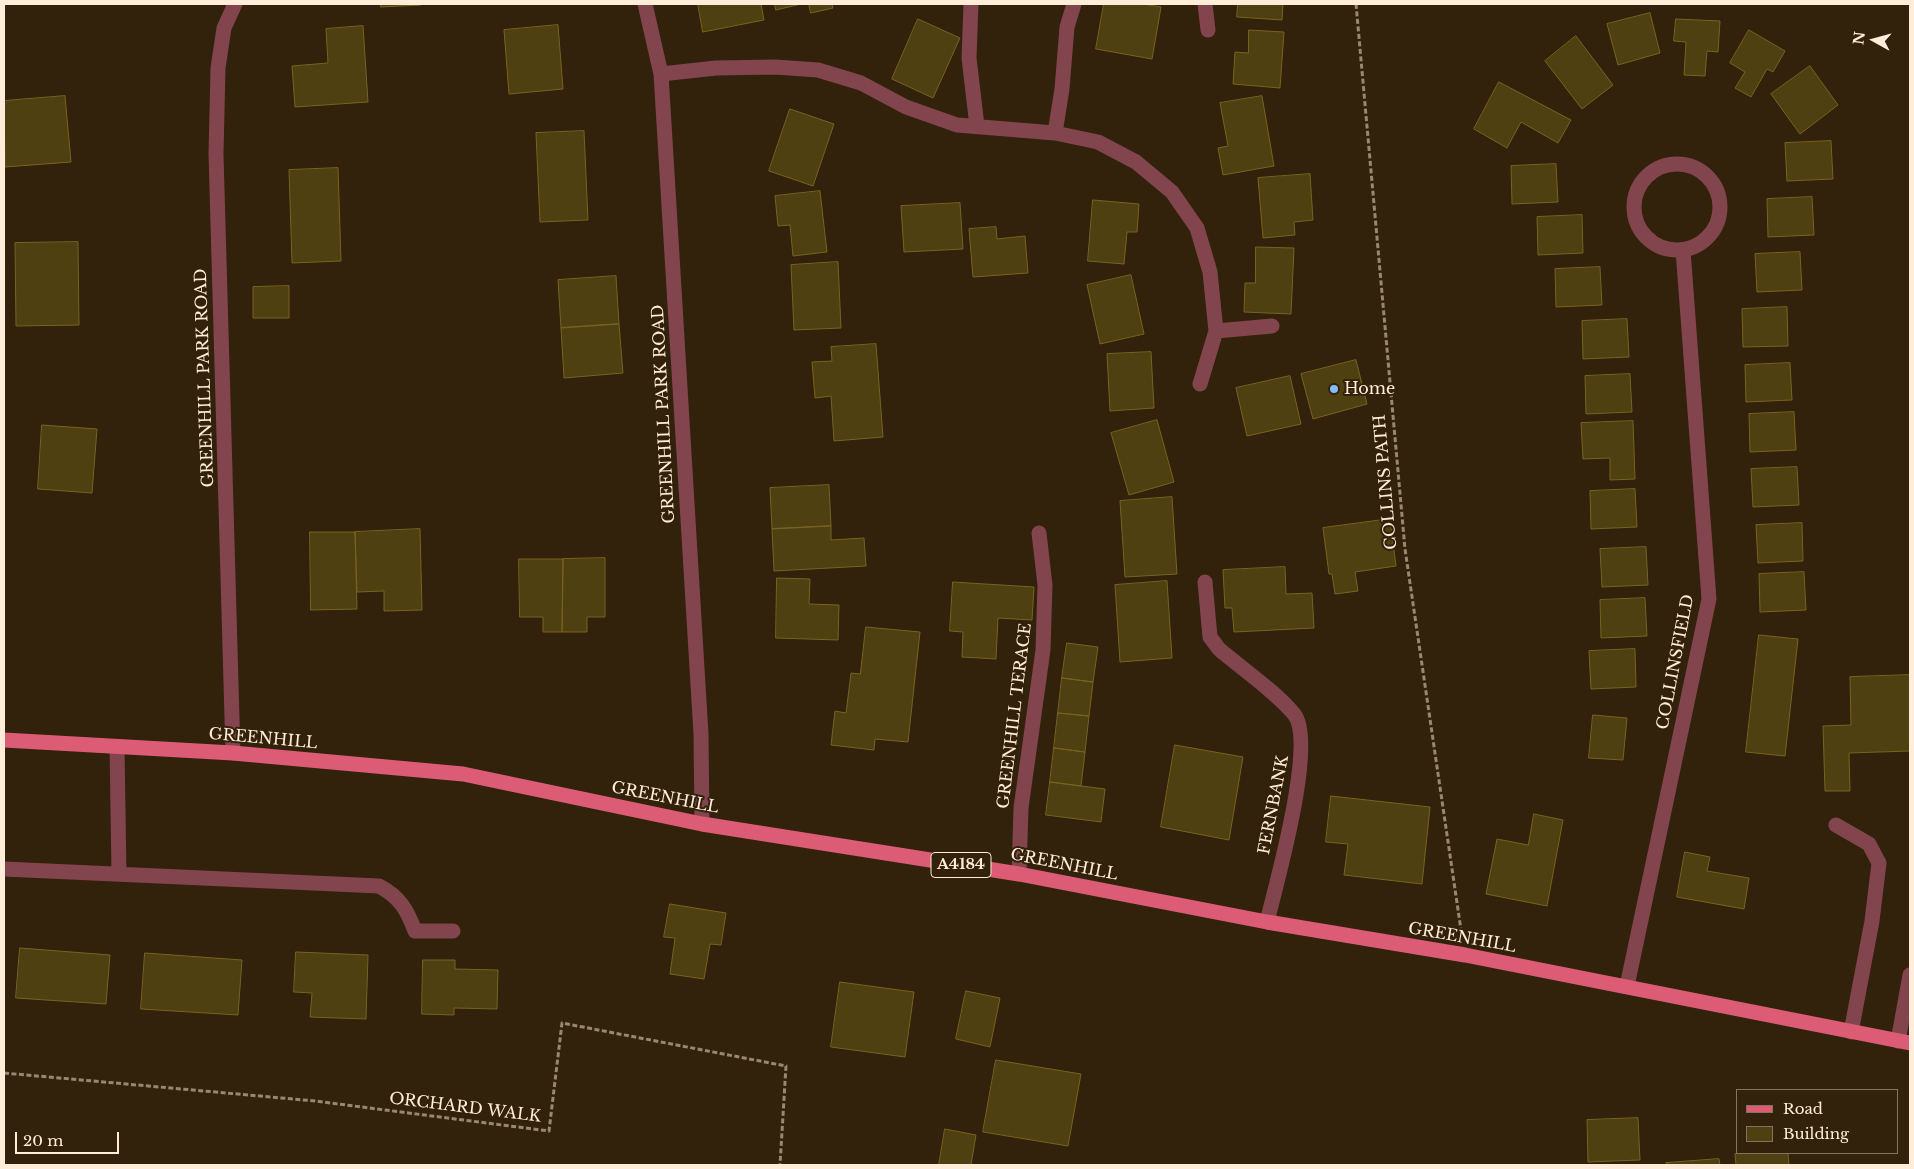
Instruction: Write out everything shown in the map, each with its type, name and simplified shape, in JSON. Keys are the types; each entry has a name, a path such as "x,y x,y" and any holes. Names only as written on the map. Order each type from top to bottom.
{"main road":[{"name":"GREENHILL","path":"4,740 233,753 463,774 702,824 1019,874 1267,922 1464,955 1904,1042"}],"street":[{"name":"GREENHILL PARK ROAD","path":"233,753 216,154 218,68 224,28 235,4"},
{"name":"GREENHILL PARK ROAD","path":"645,4 661,74 701,734 702,824"},
{"path":"971,4 969,58 977,126"},
{"path":"1055,133 1062,89 1067,27 1074,4"},
{"path":"1205,4 1208,30"},
{"path":"661,74 716,68 775,67 818,70 861,83 906,107 956,124 1055,133 1098,142 1136,162 1172,192 1197,228 1210,272 1216,331 1200,384"},
{"path":"1680,163 1694,167 1712,182 1719,196 1720,206 1718,220 1710,235 1699,245 1683,250 1668,250 1651,243 1635,222 1634,196 1640,182 1647,175 1665,165 1680,163"},
{"name":"COLLINSFIELD","path":"1627,986 1709,599 1683,250"},
{"path":"1216,331 1272,326"},
{"name":"GREENHILL TERACE","path":"1019,874 1021,808 1043,650 1045,585 1039,533"},
{"name":"FERNBANK","path":"1205,582 1210,636 1219,649 1295,715 1302,736 1301,764 1267,922"},
{"path":"117,746 119,874"},
{"path":"1836,825 1869,844 1879,863 1872,921 1851,1032"},
{"path":"4,869 379,886 392,892 405,906 415,931 453,932"},
{"path":"1904,1042 1910,975"}],"path":[{"name":"COLLINS PATH","path":"1356,4 1405,549 1464,955"},
{"name":"ORCHARD WALK","path":"4,1074 315,1101 549,1131 562,1024 786,1066 780,1165"}],"building":[{"path":"381,4 421,4 421,5 381,7"},
{"path":"698,4 761,4 764,20 703,32"},
{"path":"775,4 801,4 776,10"},
{"path":"809,4 832,4 833,8 811,13"},
{"path":"1104,4 1143,4 1161,7 1152,59 1096,49"},
{"path":"1238,4 1283,4 1282,20 1237,17"},
{"path":"1650,13 1660,53 1618,65 1607,24"},
{"path":"918,19 960,38 933,98 892,79"},
{"path":"1676,19 1720,21 1718,52 1707,51 1705,76 1684,75 1686,42 1674,41"},
{"path":"558,25 563,89 509,94 504,30"},
{"path":"363,26 368,102 295,107 292,66 328,63 326,29"},
{"path":"1249,30 1284,32 1280,88 1233,84 1235,52 1248,53"},
{"path":"1749,30 1785,51 1773,72 1767,69 1751,97 1735,88 1745,72 1730,63"},
{"path":"1576,36 1613,85 1582,109 1545,61"},
{"path":"1810,66 1838,105 1800,134 1771,94"},
{"path":"1499,82 1571,120 1558,143 1521,122 1507,148 1474,129"},
{"path":"65,96 71,162 5,167 4,101"},
{"path":"1262,96 1274,166 1223,175 1218,148 1228,146 1220,103"},
{"path":"790,109 834,124 813,186 769,171"},
{"path":"584,131 588,220 540,222 536,133"},
{"path":"1831,141 1833,179 1787,181 1785,143"},
{"path":"1556,164 1558,202 1512,204 1511,166"},
{"path":"338,168 341,261 292,263 289,170"},
{"path":"1310,174 1313,220 1294,222 1295,235 1263,238 1258,178"},
{"path":"820,191 827,252 793,256 790,225 778,226 775,196"},
{"path":"1812,197 1814,235 1768,237 1767,199"},
{"path":"1093,200 1139,204 1137,232 1127,232 1124,264 1088,261"},
{"path":"960,203 963,249 904,252 901,206"},
{"path":"1582,215 1583,253 1538,255 1537,217"},
{"path":"996,227 997,239 1025,236 1028,273 973,277 969,229"},
{"path":"78,242 79,325 16,326 15,243"},
{"path":"1256,247 1294,248 1291,314 1244,312 1245,283 1255,283"},
{"path":"1800,252 1802,290 1757,292 1755,254"},
{"path":"838,262 841,328 794,330 791,265"},
{"path":"1600,267 1602,305 1556,307 1555,269"},
{"path":"1131,275 1144,334 1100,344 1087,285"},
{"path":"616,276 619,324 561,328 558,280"},
{"path":"289,286 289,318 253,318 253,287"},
{"path":"1787,307 1788,346 1743,347 1742,309"},
{"path":"1627,319 1629,357 1583,359 1582,321"},
{"path":"619,324 623,373 564,378 561,328"},
{"path":"876,344 883,437 834,441 831,396 815,398 812,362 832,361 831,347"},
{"path":"1151,352 1154,408 1110,411 1107,354"},
{"name":"Home","path":"1356,360 1367,404 1313,419 1301,374"},
{"path":"1790,363 1792,400 1746,402 1745,365"},
{"path":"1630,374 1632,412 1586,414 1585,376"},
{"path":"1290,376 1301,424 1247,436 1236,388"},
{"path":"1794,412 1796,450 1750,452 1749,414"},
{"path":"1157,420 1174,482 1129,495 1111,433"},
{"path":"1633,421 1635,479 1610,480 1610,458 1583,459 1581,423"},
{"path":"42,425 97,429 92,493 38,489"},
{"path":"1797,467 1799,505 1753,507 1751,469"},
{"path":"829,485 831,526 772,529 770,488"},
{"path":"1635,489 1637,527 1591,529 1590,491"},
{"path":"1172,497 1177,574 1125,577 1120,501"},
{"path":"1390,519 1396,566 1355,572 1358,591 1335,594 1332,574 1329,574 1323,528"},
{"path":"1802,523 1803,561 1758,563 1756,525"},
{"path":"831,526 831,540 864,538 866,566 774,571 772,529"},
{"path":"420,529 422,610 384,611 384,591 357,592 355,532"},
{"path":"310,532 355,532 357,609 311,610"},
{"path":"1646,547 1648,585 1602,587 1600,549"},
{"path":"605,558 605,617 587,617 587,632 562,632 563,559"},
{"path":"519,559 563,559 562,632 543,632 543,617 520,617"},
{"path":"1285,567 1286,594 1312,593 1314,628 1234,632 1232,608 1225,608 1223,570"},
{"path":"1804,572 1806,610 1760,612 1759,574"},
{"path":"777,578 810,579 809,604 839,605 838,640 776,638"},
{"path":"1167,581 1172,658 1120,662 1115,585"},
{"path":"953,582 1034,587 1032,620 998,618 996,659 962,657 963,632 950,631"},
{"path":"1645,598 1647,636 1601,638 1600,600"},
{"path":"866,627 920,632 908,742 875,739 874,750 831,745 835,711 846,713 851,673 860,674"},
{"path":"1759,635 1798,639 1785,756 1746,752"},
{"path":"1067,643 1098,647 1093,682 1062,678"},
{"path":"1635,649 1636,687 1591,689 1589,651"},
{"path":"1910,675 1910,751 1849,753 1850,791 1825,791 1823,726 1851,725 1850,677"},
{"path":"1062,678 1093,682 1089,716 1058,713"},
{"path":"1058,713 1089,716 1085,752 1054,748"},
{"path":"1593,715 1627,718 1623,760 1589,758"},
{"path":"1175,745 1243,757 1229,840 1161,827"},
{"path":"1054,748 1085,752 1081,786 1050,782"},
{"path":"1050,782 1105,789 1101,822 1046,815"},
{"path":"1331,796 1430,807 1422,884 1344,875 1348,844 1326,842"},
{"path":"1534,814 1563,820 1547,906 1486,894 1497,839 1528,845"},
{"path":"1685,852 1710,857 1707,871 1749,878 1744,909 1677,897"},
{"path":"670,904 726,913 721,945 710,944 704,979 670,974 675,938 664,937"},
{"path":"20,948 110,955 106,1004 16,998"},
{"path":"296,952 368,955 366,1019 310,1017 312,993 294,992"},
{"path":"145,953 242,960 238,1015 141,1009"},
{"path":"423,960 455,960 455,969 498,970 497,1009 454,1008 454,1015 422,1014"},
{"path":"840,982 914,992 905,1057 831,1047"},
{"path":"966,991 1000,998 990,1047 956,1039"},
{"path":"996,1060 1081,1074 1068,1146 983,1132"},
{"path":"1638,1118 1640,1160 1588,1162 1587,1120"},
{"path":"945,1129 976,1135 971,1165 939,1165"},
{"path":"1735,1154 1788,1154 1789,1165 1736,1165"},
{"path":"1719,1159 1720,1165 1667,1165 1666,1163"}],"place":[{"name":"Home","path":"1334,389"}]}
